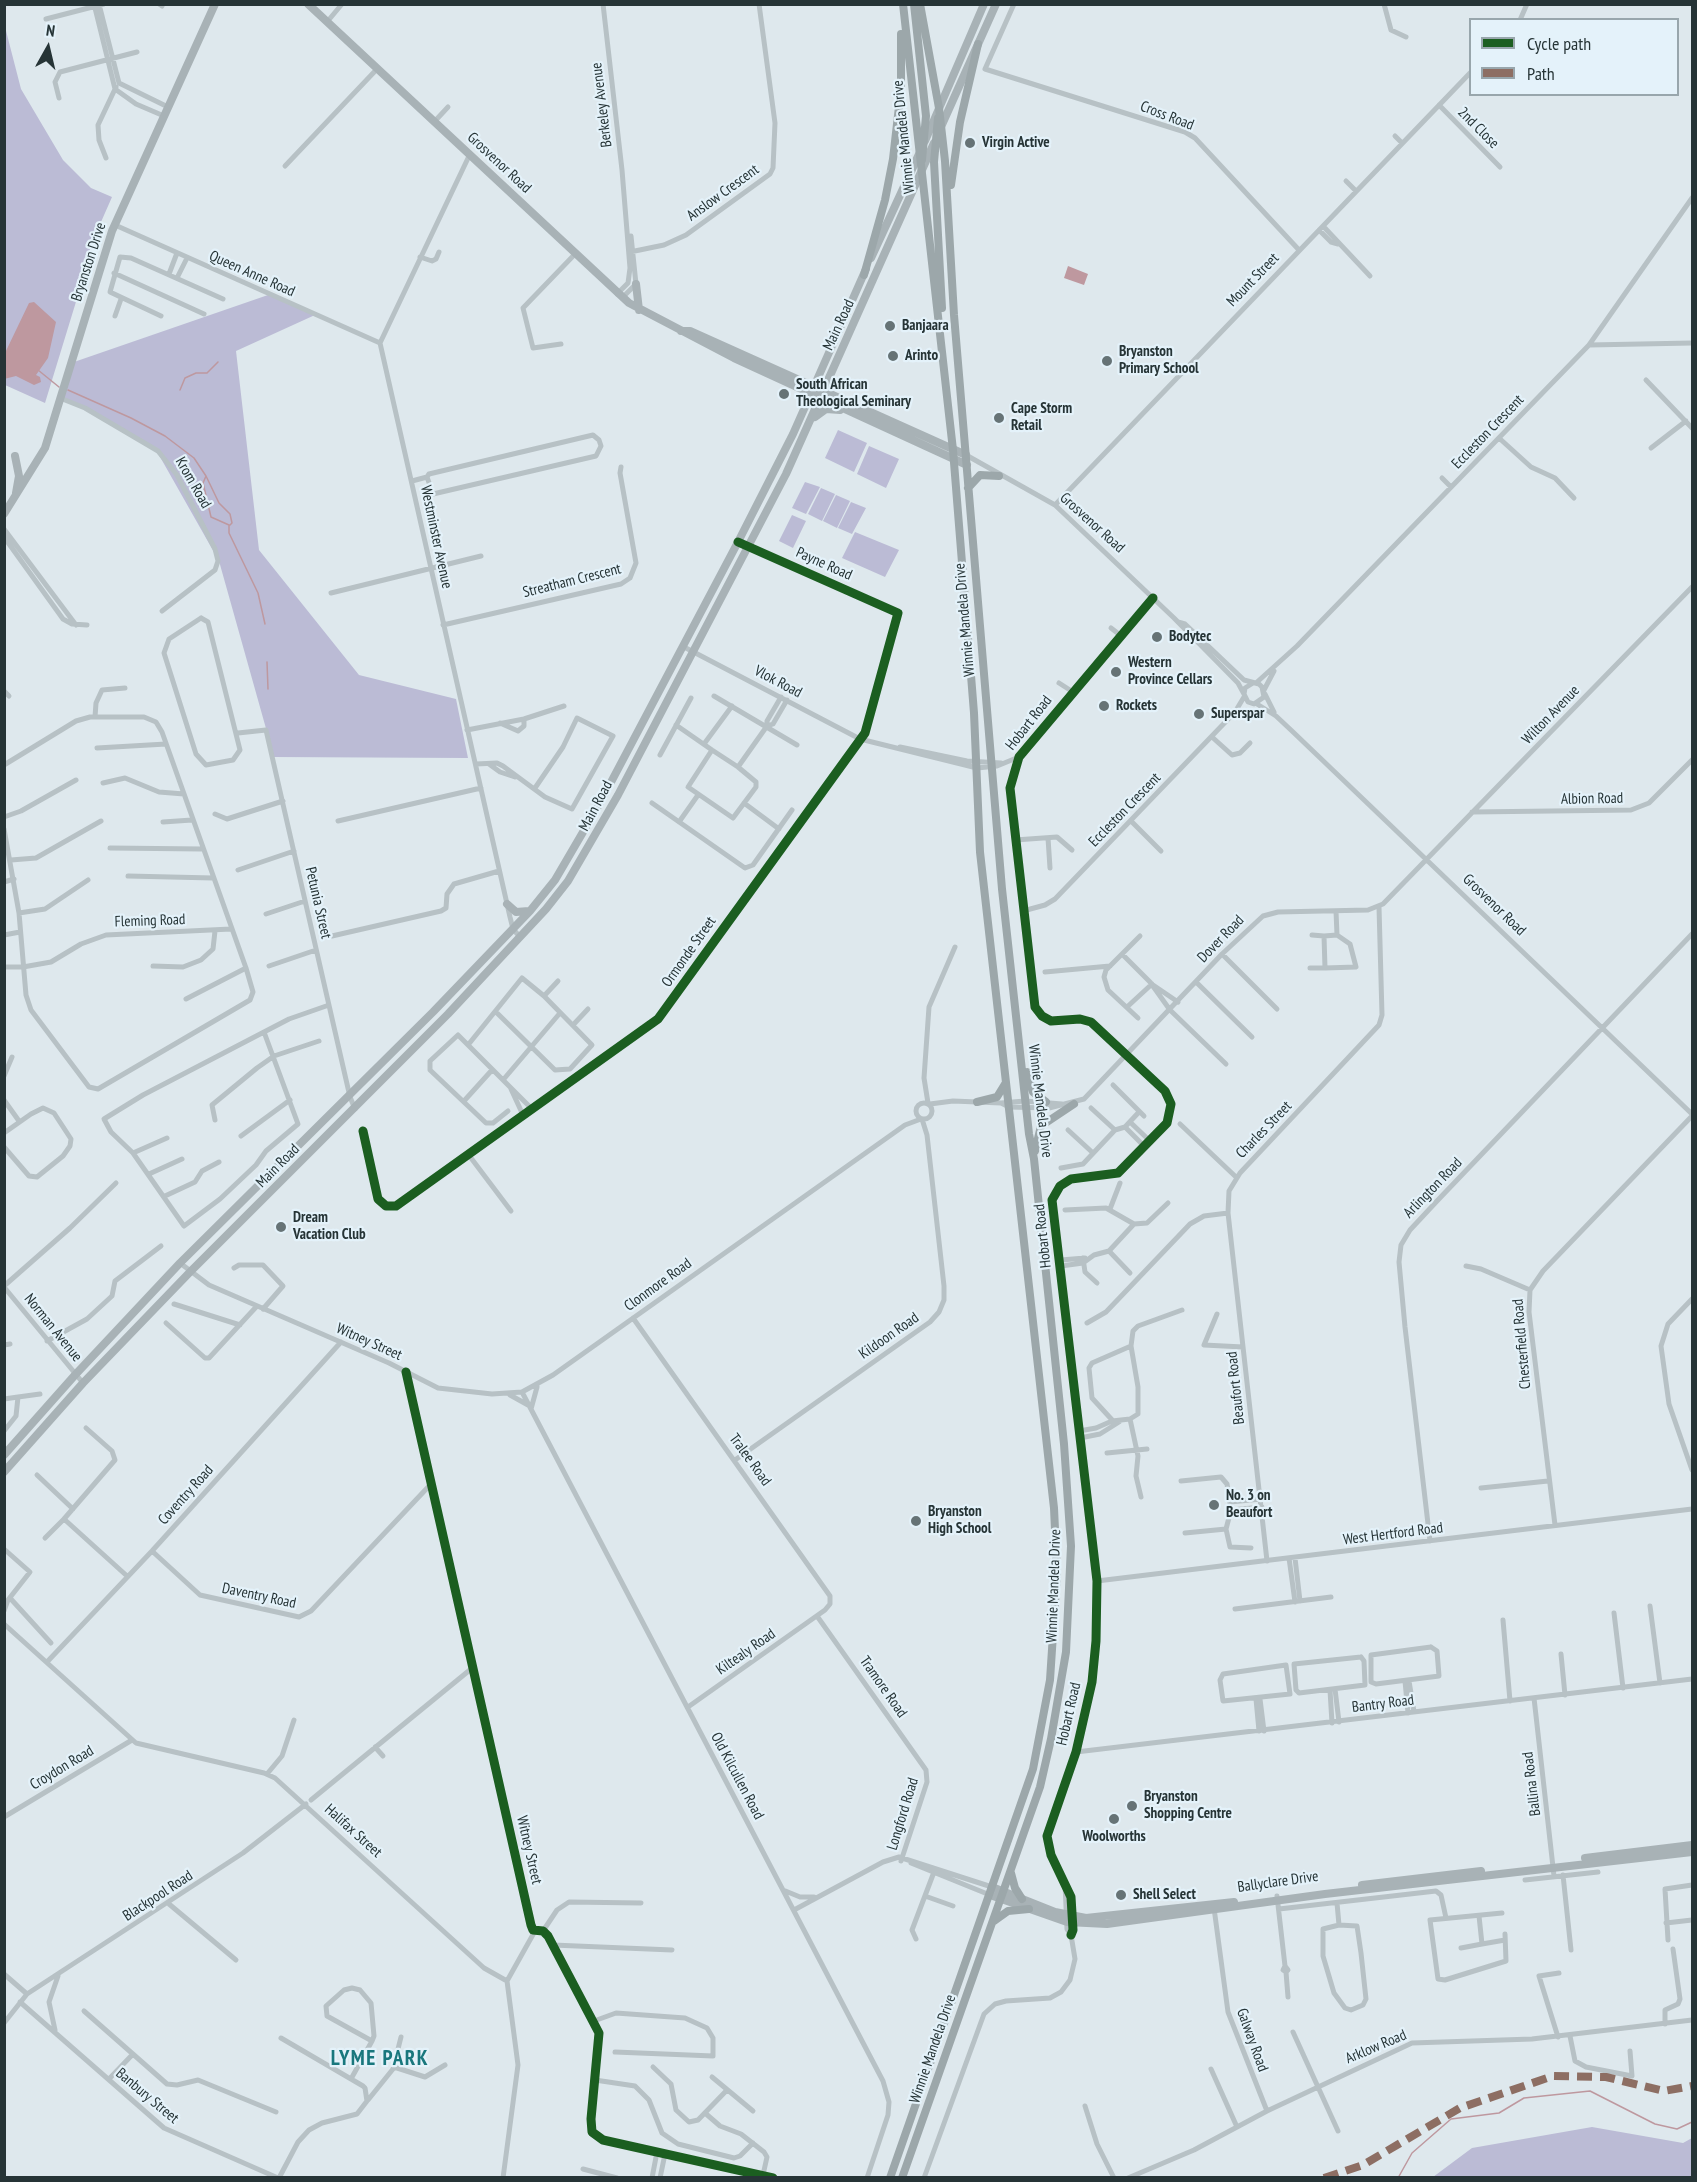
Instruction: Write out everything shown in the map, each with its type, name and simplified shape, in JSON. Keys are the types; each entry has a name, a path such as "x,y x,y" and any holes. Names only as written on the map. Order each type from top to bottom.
{"main road":[{"name":"Bryanston Drive","path":"4,514 45,448 115,225 214,4"},
{"name":"Grosvenor Road","path":"308,4 620,296 639,310 680,330 690,331 812,390 850,412 954,460 971,464"},
{"name":"Winnie Mandela Drive","path":"890,2178 1036,1759 1050,1680 1057,1589 1054,1508 1006,1104 1006,1082 980,852 977,765 954,460 903,4"},
{"path":"864,275 885,200 893,159 901,89 903,4"},
{"path":"914,4 926,116 921,172"},
{"name":"Winnie Mandela Drive","path":"902,2178 1035,1805 1051,1739 1066,1652 1070,1583 1068,1493 992,764 968,488 971,464 966,455 954,315 949,207 942,126 920,4"},
{"name":"Main Road","path":"4,1455 180,1263 350,1097 513,929 555,880 583,836 738,542 812,390 984,4"},
{"name":"Main Road","path":"4,1472 83,1383 190,1272 355,1109 520,937 557,895 587,851 749,547 813,419 996,4"},
{"path":"949,207 960,122 978,44"},
{"path":"939,108 935,142 943,350"},
{"path":"636,284 639,310"},
{"name":"Grosvenor Road","path":"823,396 966,455"},
{"path":"813,419 830,408 850,412"},
{"path":"15,456 20,476 15,498"},
{"path":"968,488 980,475 999,476"},
{"path":"507,904 516,912 530,911"},
{"path":"1021,1054 1033,1092 1046,1102"},
{"path":"977,1102 997,1097 1006,1082"},
{"path":"1034,1159 1041,1126 1070,1104"},
{"name":"Ballyclare Drive","path":"991,1891 1029,1909 1070,1919 1107,1924 1214,1907 1278,1902 1692,1845"},
{"name":"Ballyclare Drive","path":"1553,1864 1692,1852"},
{"path":"1011,1872 1015,1888 1022,1899"},
{"name":"Ballyclare Drive","path":"1002,1895 1022,1899 1070,1919"},
{"path":"993,1922 1008,1911 1029,1909"}],"street":[{"path":"327,22 342,4"},
{"name":"Berkeley Avenue","path":"603,4 636,284"},
{"name":"Anslow Crescent","path":"632,251 669,243 686,235 770,174 773,168 775,123 759,4"},
{"name":"Cross Road","path":"1014,4 986,69 1185,132 1195,138 1299,250"},
{"path":"1384,4 1391,30 1406,37"},
{"path":"1521,18 1527,4"},
{"path":"46,19 98,5 115,89 141,106 164,116"},
{"path":"59,98 55,82 58,74 137,52"},
{"path":"109,60 119,83 168,107"},
{"path":"285,166 376,69"},
{"name":"Mount Street","path":"1055,505 1469,74"},
{"path":"106,158 99,140 98,124 119,83"},
{"path":"141,106 145,97"},
{"name":"2nd Close","path":"1439,105 1500,167"},
{"path":"435,121 448,107"},
{"path":"1395,136 1402,143"},
{"path":"380,343 470,154"},
{"path":"1346,181 1356,191"},
{"name":"Eccleston Crescent","path":"1255,683 1278,665 1589,345 1692,198"},
{"name":"Queen Anne Road","path":"115,225 380,343"},
{"path":"1321,228 1370,276"},
{"name":"Berkeley Avenue","path":"620,296 630,279 632,251"},
{"path":"420,257 432,261 440,252"},
{"path":"169,274 177,253"},
{"path":"561,344 533,348 523,308 576,253"},
{"path":"161,316 110,292 114,273 123,256 169,274 222,299"},
{"path":"177,278 187,258"},
{"path":"114,273 204,315"},
{"path":"620,296 636,284"},
{"path":"115,316 122,299"},
{"name":"Westminster Avenue","path":"380,343 507,904 513,929 520,937"},
{"path":"1589,345 1692,343"},
{"path":"1646,380 1692,428"},
{"name":"Krom Road","path":"60,398 86,408 158,451 177,475 215,549 218,561 215,570 162,611"},
{"path":"1651,448 1686,421"},
{"path":"412,481 427,477 429,474 593,435 601,446 596,456 433,494 427,477"},
{"path":"1499,438 1531,467 1555,478 1574,498"},
{"name":"Grosvenor Road","path":"971,464 1055,505 1178,622 1238,683 1244,696"},
{"name":"Streatham Crescent","path":"443,625 621,584 630,578 636,563 620,473 621,467"},
{"path":"1442,478 1451,487"},
{"path":"415,492 429,488"},
{"path":"4,529 76,625"},
{"path":"4,537 63,619 76,625 87,625"},
{"name":"Payne Road","path":"738,542 898,613"},
{"path":"331,592 481,556"},
{"name":"Wilton Avenue","path":"1426,860 1692,587"},
{"name":"Hobart Road","path":"924,2178 984,2014 995,2004 1006,2001 1040,2000 1061,1992 1074,1969 1065,1883 1051,1855 1047,1836 1076,1752 1094,1672 1097,1581 1052,1200 1057,1189 1071,1179 1115,1174 1145,1147 1169,1119 1170,1100 1165,1091 1091,1022 1080,1019 1051,1021 1039,1013 1032,1000 1010,788 1019,757 1153,598"},
{"name":"Ormonde Street","path":"363,1131 378,1199 386,1206 396,1206 640,1033 666,1010 866,731 898,613"},
{"path":"201,618 208,622 238,733 240,750 236,758 206,765 200,759 164,653 169,639 201,618"},
{"name":"Grosvenor Road","path":"1178,622 1185,624 1244,680 1255,683"},
{"path":"1111,628 1120,635"},
{"name":"Vlok Road","path":"684,646 860,739 977,765"},
{"name":"Eccleston Crescent","path":"1264,691 1278,665"},
{"path":"1059,683 1073,692"},
{"path":"1255,683 1264,691 1264,697 1254,704 1244,696 1247,686 1255,683"},
{"path":"95,717 98,697 102,690 125,688"},
{"name":"Grosvenor Road","path":"1264,691 1266,701 1276,716 1604,1028 1692,1115"},
{"path":"714,696 797,745"},
{"name":"Eccleston Crescent","path":"1023,911 1045,905 1055,899 1212,737 1235,712 1244,696"},
{"path":"738,767 767,726 767,721 781,697"},
{"path":"660,756 691,698"},
{"path":"767,726 773,724 787,700"},
{"name":"Eccleston Crescent","path":"1235,712 1254,704"},
{"name":"Grosvenor Road","path":"1254,704 1276,716"},
{"path":"467,730 524,718 564,706"},
{"path":"704,744 732,706"},
{"path":"4,765 71,724 95,717 150,718 160,727 246,968 253,997 247,1004 96,1089 82,1079 31,1010 26,995 19,913 5,833"},
{"path":"500,723 518,731 524,726 524,718"},
{"path":"476,764 488,763 504,774 519,778 536,788 549,799 574,809 613,736 577,718 563,747 536,788"},
{"path":"676,725 738,767 756,783 744,803 731,818 688,788 688,783 712,750"},
{"name":"Petunia Street","path":"238,733 266,730 350,1097 355,1109"},
{"path":"1212,737 1232,755 1240,753 1250,743"},
{"path":"97,748 166,744"},
{"name":"Hobart Road","path":"992,764 1019,757"},
{"name":"Albion Road","path":"1472,812 1631,810 1650,803 1692,759"},
{"path":"977,765 992,764"},
{"path":"103,783 125,778 159,792 184,794"},
{"path":"4,817 21,811 76,780"},
{"path":"338,821 481,788"},
{"path":"679,822 698,795"},
{"path":"215,814 227,819 283,801"},
{"path":"652,803 747,868 753,865 792,810"},
{"path":"744,803 778,829"},
{"path":"163,822 192,820"},
{"path":"11,860 36,858 101,821"},
{"path":"1132,822 1161,851"},
{"path":"1048,838 1050,868"},
{"path":"1015,840 1059,838 1072,850"},
{"path":"110,848 202,849"},
{"path":"238,870 294,851"},
{"path":"1379,907 1426,860"},
{"path":"332,936 441,911 446,908 447,894 454,884 500,871"},
{"path":"128,876 213,878"},
{"path":"4,882 14,879"},
{"path":"19,913 45,909 88,880"},
{"path":"266,914 305,901"},
{"name":"Dover Road","path":"1070,1104 1088,1096 1222,954 1263,915 1278,912 1336,911 1379,907"},
{"name":"Charles Street","path":"1228,1213 1229,1191 1236,1177 1379,1025 1382,1004 1379,907"},
{"path":"1336,911 1337,935"},
{"name":"Fleming Road","path":"4,966 23,967 51,962 81,944 106,935 231,929"},
{"path":"153,966 183,967 201,960 213,949 215,931"},
{"path":"4,935 20,933"},
{"name":"Arlington Road","path":"1430,1541 1405,1327 1399,1262 1401,1245 1423,1215 1692,934"},
{"path":"1310,968 1356,967 1350,944 1337,935 1312,935"},
{"path":"1138,1018 1105,986 1105,974 1140,936"},
{"path":"1324,936 1325,968"},
{"path":"955,948 929,1007 925,1091 921,1103 953,1101 1070,1104"},
{"path":"270,966 316,950"},
{"path":"1122,954 1151,984 1170,1010 1226,1064"},
{"path":"1222,954 1277,1009"},
{"path":"1045,972 1110,966"},
{"path":"186,999 246,968"},
{"path":"468,1045 522,978 544,996 592,1045 570,1069 555,1070 496,1012"},
{"path":"544,996 558,981"},
{"path":"1196,982 1252,1037"},
{"path":"1151,984 1178,1002"},
{"path":"1127,1007 1151,984"},
{"path":"264,1032 298,1120 297,1125 266,1151 256,1165 200,1216 183,1226 165,1196 133,1153 104,1123 105,1118 264,1032 289,1019 329,1005"},
{"path":"573,1025 588,1009"},
{"path":"504,1080 560,1013"},
{"path":"635,1026 640,1033"},
{"path":"508,1111 488,1124 428,1066 456,1035 532,1109"},
{"path":"215,1120 211,1108 213,1104 274,1056 319,1041"},
{"path":"4,1076 12,1057"},
{"path":"464,1101 492,1070"},
{"path":"1060,1168 1079,1166 1115,1131 1142,1114 1113,1085"},
{"path":"511,1089 523,1115"},
{"path":"925,1091 931,1115 953,1101"},
{"path":"4,1100 20,1121"},
{"path":"241,1136 290,1100"},
{"path":"1026,1104 1046,1102 1070,1104"},
{"name":"Clonmore Road","path":"905,1125 921,1103"},
{"path":"1090,1108 1115,1131"},
{"path":"4,1133 41,1109 48,1110 69,1135 70,1146 46,1171 34,1178 20,1167 4,1147"},
{"name":"Kildoon Road","path":"735,1460 930,1322 939,1312 944,1300 944,1286 927,1135 922,1119 916,1110"},
{"name":"Clonmore Road","path":"406,1372 448,1391 508,1394 537,1386 905,1125 931,1115"},
{"name":"Kildoon Road","path":"927,1135 931,1115"},
{"name":"Chesterfield Road","path":"1555,1525 1529,1312 1530,1290 1543,1271 1692,1115"},
{"path":"1127,1124 1150,1141"},
{"path":"1127,1124 1145,1147"},
{"path":"1180,1124 1236,1177"},
{"path":"1068,1130 1093,1153"},
{"path":"133,1153 167,1138"},
{"path":"468,1154 511,1211"},
{"path":"149,1174 182,1159"},
{"path":"165,1196 194,1184 202,1171 219,1162"},
{"path":"4,1286 67,1232 116,1183"},
{"path":"1110,1209 1120,1184"},
{"path":"1065,1210 1110,1209 1134,1224 1147,1223 1168,1203"},
{"path":"1087,1323 1106,1312 1190,1224 1204,1216 1228,1213"},
{"name":"Beaufort Road","path":"1228,1213 1267,1561"},
{"path":"1061,1263 1085,1259 1109,1251 1134,1224"},
{"path":"47,1341 87,1319 112,1296 115,1281 161,1246"},
{"path":"1109,1251 1130,1273"},
{"path":"1085,1259 1085,1272 1097,1284"},
{"name":"Witney Street","path":"180,1263 210,1285 406,1372 471,1669 531,1925 535,1931"},
{"path":"166,1323 205,1358 209,1358 240,1325 283,1286 263,1265 239,1264 234,1268"},
{"path":"1466,1266 1481,1269 1530,1290"},
{"name":"Norman Avenue","path":"4,1286 83,1383"},
{"path":"1692,1299 1668,1324 1661,1346 1669,1404 1692,1470"},
{"path":"174,1304 240,1325"},
{"path":"1079,1431 1130,1419 1138,1412 1139,1404 1131,1346 1135,1328 1182,1310"},
{"path":"1217,1314 1204,1345 1244,1347"},
{"name":"Tralee Road","path":"633,1318 829,1593 830,1604 818,1616"},
{"name":"Coventry Road","path":"46,1662 152,1551 341,1342"},
{"path":"1116,1422 1092,1398 1089,1366 1131,1346"},
{"path":"508,1394 530,1408 537,1386"},
{"name":"Old Kilcullen Road","path":"522,1392 574,1498 688,1707 886,2088 889,2102 887,2124 867,2178"},
{"path":"4,1399 40,1394"},
{"path":"4,1431 16,1416 18,1397"},
{"path":"1130,1419 1136,1449 1136,1476 1141,1497"},
{"path":"1080,1438 1097,1435 1116,1422"},
{"path":"45,1538 115,1460 112,1451 86,1428"},
{"path":"1107,1453 1147,1449"},
{"path":"37,1475 73,1509"},
{"path":"1181,1481 1221,1477 1227,1484 1230,1502 1231,1510 1226,1529 1230,1547 1251,1548"},
{"path":"1481,1488 1548,1481"},
{"name":"Daventry Road","path":"152,1551 200,1595 299,1617 311,1611 430,1485"},
{"path":"750,1496 758,1492"},
{"path":"1230,1502 1261,1499"},
{"path":"1231,1510 1262,1507"},
{"name":"West Hertford Road","path":"1097,1581 1692,1509"},
{"path":"64,1519 127,1576"},
{"path":"1185,1533 1226,1529"},
{"path":"4,1549 30,1572 7,1600 4,1611"},
{"path":"1292,1558 1297,1601"},
{"path":"1235,1610 1331,1597"},
{"path":"7,1600 51,1643"},
{"path":"1650,1606 1660,1683"},
{"path":"1614,1613 1623,1688"},
{"name":"Kiltealy Road","path":"688,1707 818,1616"},
{"name":"Tramore Road","path":"818,1616 927,1774"},
{"path":"1503,1620 1512,1700"},
{"name":"Halifax Street","path":"4,1624 132,1740 150,1748 267,1774 308,1802 467,1953 495,1976 507,1981"},
{"path":"1431,1647 1436,1649 1438,1676 1407,1681 1372,1683 1370,1656 1431,1647"},
{"path":"1561,1654 1565,1695"},
{"path":"1363,1657 1365,1685 1333,1690 1299,1693 1296,1690 1294,1664 1363,1657"},
{"path":"1286,1665 1290,1694 1258,1699 1224,1702 1220,1677 1223,1674 1286,1665"},
{"name":"Blackpool Road","path":"4,2023 27,1994 169,1904 253,1847 471,1669"},
{"name":"Bantry Road","path":"1076,1752 1692,1679"},
{"path":"1407,1681 1411,1713"},
{"path":"1333,1690 1336,1722"},
{"name":"Ballina Road","path":"1534,1698 1554,1876"},
{"path":"1258,1699 1262,1731"},
{"path":"267,1774 282,1756 294,1720"},
{"name":"Croydon Road","path":"4,1816 132,1740"},
{"path":"375,1747 383,1756"},
{"name":"Longford Road","path":"902,1859 927,1774"},
{"path":"794,1910 877,1867 902,1859"},
{"name":"Ballyclare Drive","path":"902,1859 991,1891"},
{"name":"Ballyclare Drive","path":"902,1859 991,1891"},
{"path":"916,1939 912,1930 934,1872"},
{"path":"1525,1880 1598,1872"},
{"path":"1563,1875 1570,1950"},
{"path":"1668,1940 1665,1889 1692,1885"},
{"path":"782,1889 800,1897 819,1896"},
{"path":"1288,1996 1278,1902 1337,1903 1436,1891 1441,1896 1446,1918"},
{"path":"925,1896 953,1906"},
{"path":"543,1931 557,1910 569,1902 641,1903"},
{"path":"1337,1903 1339,1925"},
{"path":"169,1904 236,1960"},
{"name":"Galway Road","path":"1214,1907 1228,2012 1267,2111"},
{"path":"1461,1948 1505,1937 1505,1961 1439,1980 1429,1923 1431,1919 1502,1913"},
{"path":"1479,1916 1482,1944"},
{"path":"1666,1923 1692,1920"},
{"path":"1352,1924 1358,1929 1366,1999 1363,2005 1352,2010 1345,2008 1334,1993 1323,1956 1323,1929 1339,1925 1352,1924"},
{"path":"503,2178 518,2065 507,1981 535,1931 543,1931"},
{"path":"543,1931 594,2021 600,2043 590,2124 593,2135 603,2140 773,2178"},
{"path":"553,1945 672,1950"},
{"path":"1665,2024 1665,2010 1678,2004 1680,1999 1673,1949"},
{"path":"56,2033 49,2002 52,1988 60,1972"},
{"path":"1558,2037 1539,1977 1559,1973"},
{"path":"4,1974 27,1994"},
{"path":"351,2079 372,2041 374,2032 370,2001 356,1988 344,1990 326,2006 327,2016 372,2041"},
{"name":"Banbury Street","path":"20,2002 168,2131 278,2178"},
{"path":"84,2011 167,2084 173,2086 198,2080 276,2112"},
{"path":"594,2021 616,2013 685,2018 707,2028 713,2038 713,2056 615,2052"},
{"name":"Arklow Road","path":"1128,2178 1194,2150 1316,2086 1412,2043 1558,2037 1692,2020"},
{"path":"1293,2032 1338,2131"},
{"path":"1570,2036 1575,2061 1586,2067 1632,2076 1630,2051"},
{"path":"278,2178 297,2142 309,2130 322,2123 357,2114 393,2067 401,2037"},
{"path":"281,2038 367,2090 367,2101"},
{"path":"109,2079 133,2054"},
{"path":"393,2067 425,2077 445,2065"},
{"path":"653,2067 673,2087 674,2103 682,2118 695,2122 727,2090"},
{"path":"1211,2070 1237,2127"},
{"path":"712,2077 753,2111"},
{"path":"596,2080 635,2086 649,2100 662,2133 681,2146 734,2158 740,2156 753,2143"},
{"path":"1085,2106 1089,2124 1101,2154 1114,2178"},
{"path":"705,2113 720,2126 741,2134 766,2155 763,2175"},
{"path":"652,2178 657,2152"},
{"path":"660,2178 664,2154"},
{"path":"583,2169 617,2178"}],"shaded area":[{"path":"4,23 21,89 63,160 91,188 112,197 90,247 90,256 45,403 5,385"},
{"path":"1068,266 1088,274 1084,285 1064,278"},
{"path":"268,295 315,315 236,351 259,550 359,675 456,699 468,758 274,757 219,561 155,448 81,405 62,399 74,362"},
{"path":"34,302 56,322 48,358 36,375 40,377 41,382 34,385 16,376 4,379 5,353 29,303"},
{"path":"838,430 867,443 854,472 825,458"},
{"path":"869,446 899,459 886,488 857,474"},
{"path":"805,482 820,487 806,514 792,508"},
{"path":"821,488 835,494 822,521 808,514"},
{"path":"836,495 850,501 837,528 823,521"},
{"path":"851,502 866,508 852,534 838,528"},
{"path":"792,515 806,521 793,548 779,541"},
{"path":"855,532 899,550 885,577 842,558"},
{"path":"1592,2127 1683,2143 1692,2138 1692,2177 1433,2177 1472,2148"}],"waterway":[{"path":"180,390 185,378 196,373 207,373 218,362"},
{"path":"38,370 59,387"},
{"path":"68,390 165,436 194,458 206,476 203,483 211,517 229,525 229,533 258,593 265,624"},
{"path":"206,476 219,503 230,514 232,523 230,525"},
{"path":"267,662 268,689"},
{"path":"1398,2178 1412,2153 1451,2119 1499,2113 1524,2098 1590,2091 1655,2124 1677,2129 1692,2122"}],"marked path":[{"path":"1324,2178 1363,2165 1460,2108 1553,2076 1606,2077 1664,2091 1692,2086"}],"cycle path":[{"path":"363,1131 378,1199 386,1206 396,1206 658,1019 865,733 898,613 738,542"},
{"path":"1071,1935 1073,1930 1071,1897 1051,1855 1047,1836 1076,1752 1092,1682 1096,1641 1097,1581 1052,1200 1060,1186 1071,1179 1118,1173 1167,1123 1171,1104 1165,1091 1091,1022 1080,1019 1051,1021 1042,1016 1035,1007 1010,788 1019,757 1153,598"},
{"path":"406,1372 531,1925 533,1930 543,1931 548,1936 599,2033 591,2119 592,2132 603,2140 773,2178"}],"place":[{"name":"Virgin Active","path":"970,143"},
{"name":"Banjaara","path":"890,326"},
{"name":"Arinto","path":"893,356"},
{"name":"Bryanston Primary School","path":"1107,361"},
{"name":"South African Theological Seminary","path":"784,394"},
{"name":"Cape Storm Retail","path":"999,418"},
{"name":"Bodytec","path":"1157,637"},
{"name":"Western Province Cellars","path":"1116,672"},
{"name":"Rockets","path":"1104,706"},
{"name":"Superspar","path":"1199,714"},
{"name":"Dream Vacation Club","path":"281,1227"},
{"name":"No. 3 on Beaufort","path":"1214,1505"},
{"name":"Bryanston High School","path":"916,1521"},
{"name":"Bryanston Shopping Centre","path":"1132,1806"},
{"name":"Woolworths","path":"1114,1819"},
{"name":"Shell Select","path":"1121,1895"}],"district":[{"name":"LYME PARK","path":"380,2059"}]}
